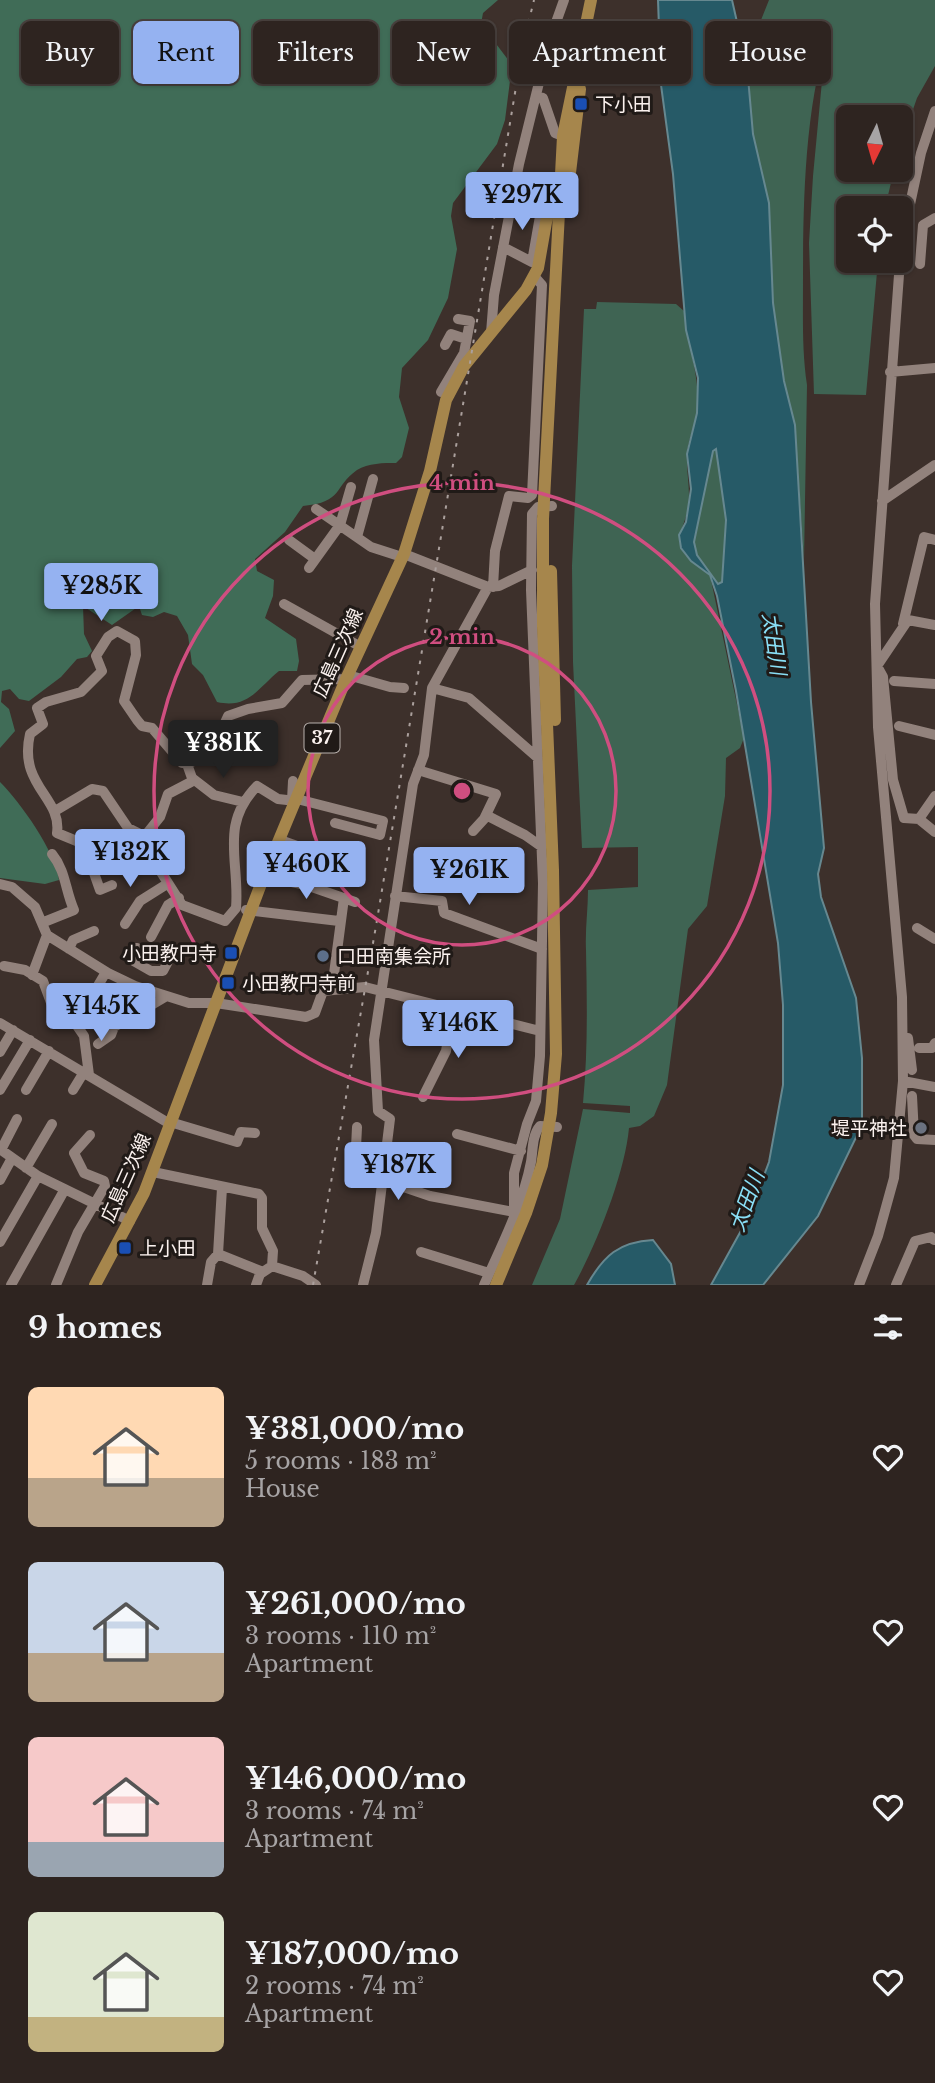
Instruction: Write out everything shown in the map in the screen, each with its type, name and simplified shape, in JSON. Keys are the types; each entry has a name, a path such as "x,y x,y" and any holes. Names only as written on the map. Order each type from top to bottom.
{"main road":[{"name":"広島三次線","path":"505,1285 534,1216 553,1126 556,992 542,626 563,136 592,0"},
{"name":"広島三次線","path":"562,204 581,79 599,0"},
{"name":"広島三次線","path":"95,1285 153,1172 264,876 347,677 403,555 430,471 446,400 456,373 491,333 534,276 543,245 548,211 552,205 562,204"},
{"name":"広島三次線","path":"492,1279 526,1213 553,1126"}],"street":[{"path":"491,333 490,321 519,164 549,42 564,0"},
{"path":"537,96 543,98 555,133 563,136"},
{"path":"912,196 921,153 935,111"},
{"path":"503,247 532,262 540,216"},
{"path":"920,264 923,225 935,218"},
{"path":"859,1285 878,1236 894,1178 904,1081 898,925 878,727 875,604 899,273"},
{"path":"363,1285 373,1247 390,1119 378,1111 379,1091 375,1072 374,1040 413,784 427,736 432,688 491,587 495,551 509,496 527,498 532,495 542,285 534,276"},
{"path":"441,392 456,373 467,338 470,321 458,319"},
{"path":"445,345 451,334 467,338"},
{"path":"890,372 935,368"},
{"path":"882,501 935,465"},
{"path":"357,537 373,479"},
{"path":"289,540 312,564 340,525 351,487"},
{"path":"514,1212 514,1173 536,1101 540,1031 542,847 532,514 548,506"},
{"path":"316,509 371,547 403,555 491,587 532,570"},
{"path":"877,666 903,624 924,537 935,540"},
{"path":"284,604 361,647"},
{"path":"903,624 908,620 935,625"},
{"path":"112,885 100,890 94,873 94,859 79,842 57,833 55,811 43,797 28,768 30,734 43,723 37,708 46,702 81,692 102,671 96,656 108,636 117,631 131,638 137,647 124,701 142,726 152,728 169,744 178,761 187,764"},
{"path":"877,666 883,677 891,763 904,818 919,819 935,832"},
{"path":"187,764 216,742 228,716 235,712 282,704 302,680 347,677 404,688"},
{"path":"894,681 935,684"},
{"path":"432,688 469,698 538,758"},
{"path":"899,726 935,735"},
{"path":"187,764 192,778 214,795 243,802"},
{"path":"418,770 496,794 486,815 473,831"},
{"path":"129,850 160,817 168,794 188,784 192,778"},
{"path":"293,781 295,800"},
{"path":"55,811 97,788 111,799 128,828 143,836 167,884 185,908 202,911 219,921 230,917 236,908 237,862 232,844 233,828 243,802 257,786 278,799 295,800 383,821 380,835 335,823"},
{"path":"919,819 935,796"},
{"path":"486,815 526,835 542,847"},
{"path":"280,840 331,858"},
{"path":"44,922 74,910 67,893 63,868 52,854"},
{"path":"94,859 118,855"},
{"path":"264,876 306,885 355,902"},
{"path":"0,884 12,887 24,896 44,922 47,935 32,975"},
{"path":"125,924 140,901 167,884"},
{"path":"395,896 442,901 444,914 542,949"},
{"path":"151,937 168,905 179,898"},
{"path":"332,989 344,898"},
{"path":"236,908 340,921"},
{"path":"917,928 935,939"},
{"path":"69,949 74,940 94,931"},
{"path":"47,935 106,972 145,990 188,1003 216,1003 306,1017 316,1013 323,991 358,986 540,1031"},
{"path":"136,948 130,959 151,971 163,971 173,952"},
{"path":"4,966 43,981 61,1021 73,1020 83,1011 106,972"},
{"path":"145,990 151,971"},
{"path":"97,1044 111,1035 114,1027 165,997"},
{"path":"423,1097 446,1051 453,1009"},
{"path":"73,1020 84,1036 86,1073 73,1090"},
{"path":"0,1023 170,1123 237,1142 241,1132 255,1133"},
{"path":"903,1028 909,1044 912,1070"},
{"path":"0,1052 13,1030"},
{"path":"0,1090 30,1040"},
{"path":"919,1048 932,1048 935,1043"},
{"path":"26,1090 49,1051"},
{"path":"904,1081 935,1087"},
{"path":"912,1096 914,1135 917,1139 935,1140"},
{"path":"17,1119 0,1149 38,1176 130,1221"},
{"path":"26,1168 52,1124"},
{"path":"484,1285 492,1279 530,1166 535,1131 540,1126 553,1126"},
{"path":"357,1127 355,1168 359,1176 383,1180 430,1196 514,1212"},
{"path":"457,1134 521,1151"},
{"path":"56,1285 78,1232 105,1186 104,1181 84,1173 74,1153 90,1135"},
{"path":"0,1180 12,1158"},
{"path":"153,1172 259,1194 262,1198 262,1228 272,1251 267,1269 256,1285"},
{"path":"0,1242 38,1176"},
{"path":"207,1285 211,1262 218,1254 222,1188"},
{"path":"11,1285 65,1189"},
{"path":"897,1285 915,1241 931,1237 934,1240"},
{"path":"421,1252 492,1279"},
{"path":"218,1254 267,1269 303,1276 316,1285"}],"green space":[{"path":"0,0 498,0 483,13 482,21 392,21 392,84 495,84 495,43 509,61 510,84 505,120 497,144 453,203 451,216 457,249 448,298 428,340 402,368 399,397 409,428 402,457 396,463 361,468 349,476 332,497 303,506 285,532 255,559 257,571 274,580 273,596 265,618 296,639 299,661 297,671 279,671 258,691 237,703 217,702 203,675 192,664 188,635 177,616 164,612 153,617 142,615 139,606 112,625 83,606 84,634 92,651 87,657 77,659 61,677 29,701 19,699 10,689 2,691 1,702 9,709 15,731 0,748"},
{"path":"769,0 935,0 935,66 914,107 836,105 836,182 891,182 888,196 836,196 836,273 877,273 866,395 814,394 809,243 822,84 831,84 831,21 761,21"},
{"path":"749,84 816,84 807,153 803,254 804,360 807,385 804,560 795,425 784,381 773,303 769,203 753,134"},
{"path":"597,302 676,304 684,311 698,399 688,449 689,501 680,544 688,558 710,575 744,738 740,748 726,758 725,796 707,906 688,929 667,1085 654,1116 640,1126 629,1128 622,1166 608,1209 574,1285 532,1285 560,1219 583,1109 630,1113 630,1106 583,1103 588,890 638,887 638,847 582,848 573,662 572,566 584,309 596,309"},
{"path":"716,448 726,520 722,582 718,584 697,555 694,542 713,451"},
{"path":"0,782 27,814 44,842 59,880 45,884 0,878"}],"water":[{"name":"太田川","path":"658,0 732,0 737,21 705,21 705,84 749,84 753,134 769,203 773,303 784,381 795,425 811,702 824,848 818,874 821,897 856,998 862,1058 862,1125 818,1216 763,1285 711,1285 748,1218 769,1162 783,1085 783,1005 778,943 736,691 717,596 710,575 691,561 681,548 679,535 686,522 691,489 687,454 697,413 698,378 686,330 673,174 661,84 691,84 691,21 659,21","holes":["716,449 726,520 722,582 718,584 697,555 694,542 713,451"]},
{"path":"653,1240 671,1264 675,1285 587,1285 606,1258 614,1252 631,1244"}],"railway":[{"path":"313,1285 376,926 523,45 534,0"}],"place":[{"name":"下小田","path":"581,104"},
{"name":"小田教円寺","path":"231,953"},
{"name":"口田南集会所","path":"323,956"},
{"name":"小田教円寺前","path":"228,983"},
{"name":"堤平神社","path":"921,1128"},
{"name":"上小田","path":"125,1248"}]}
